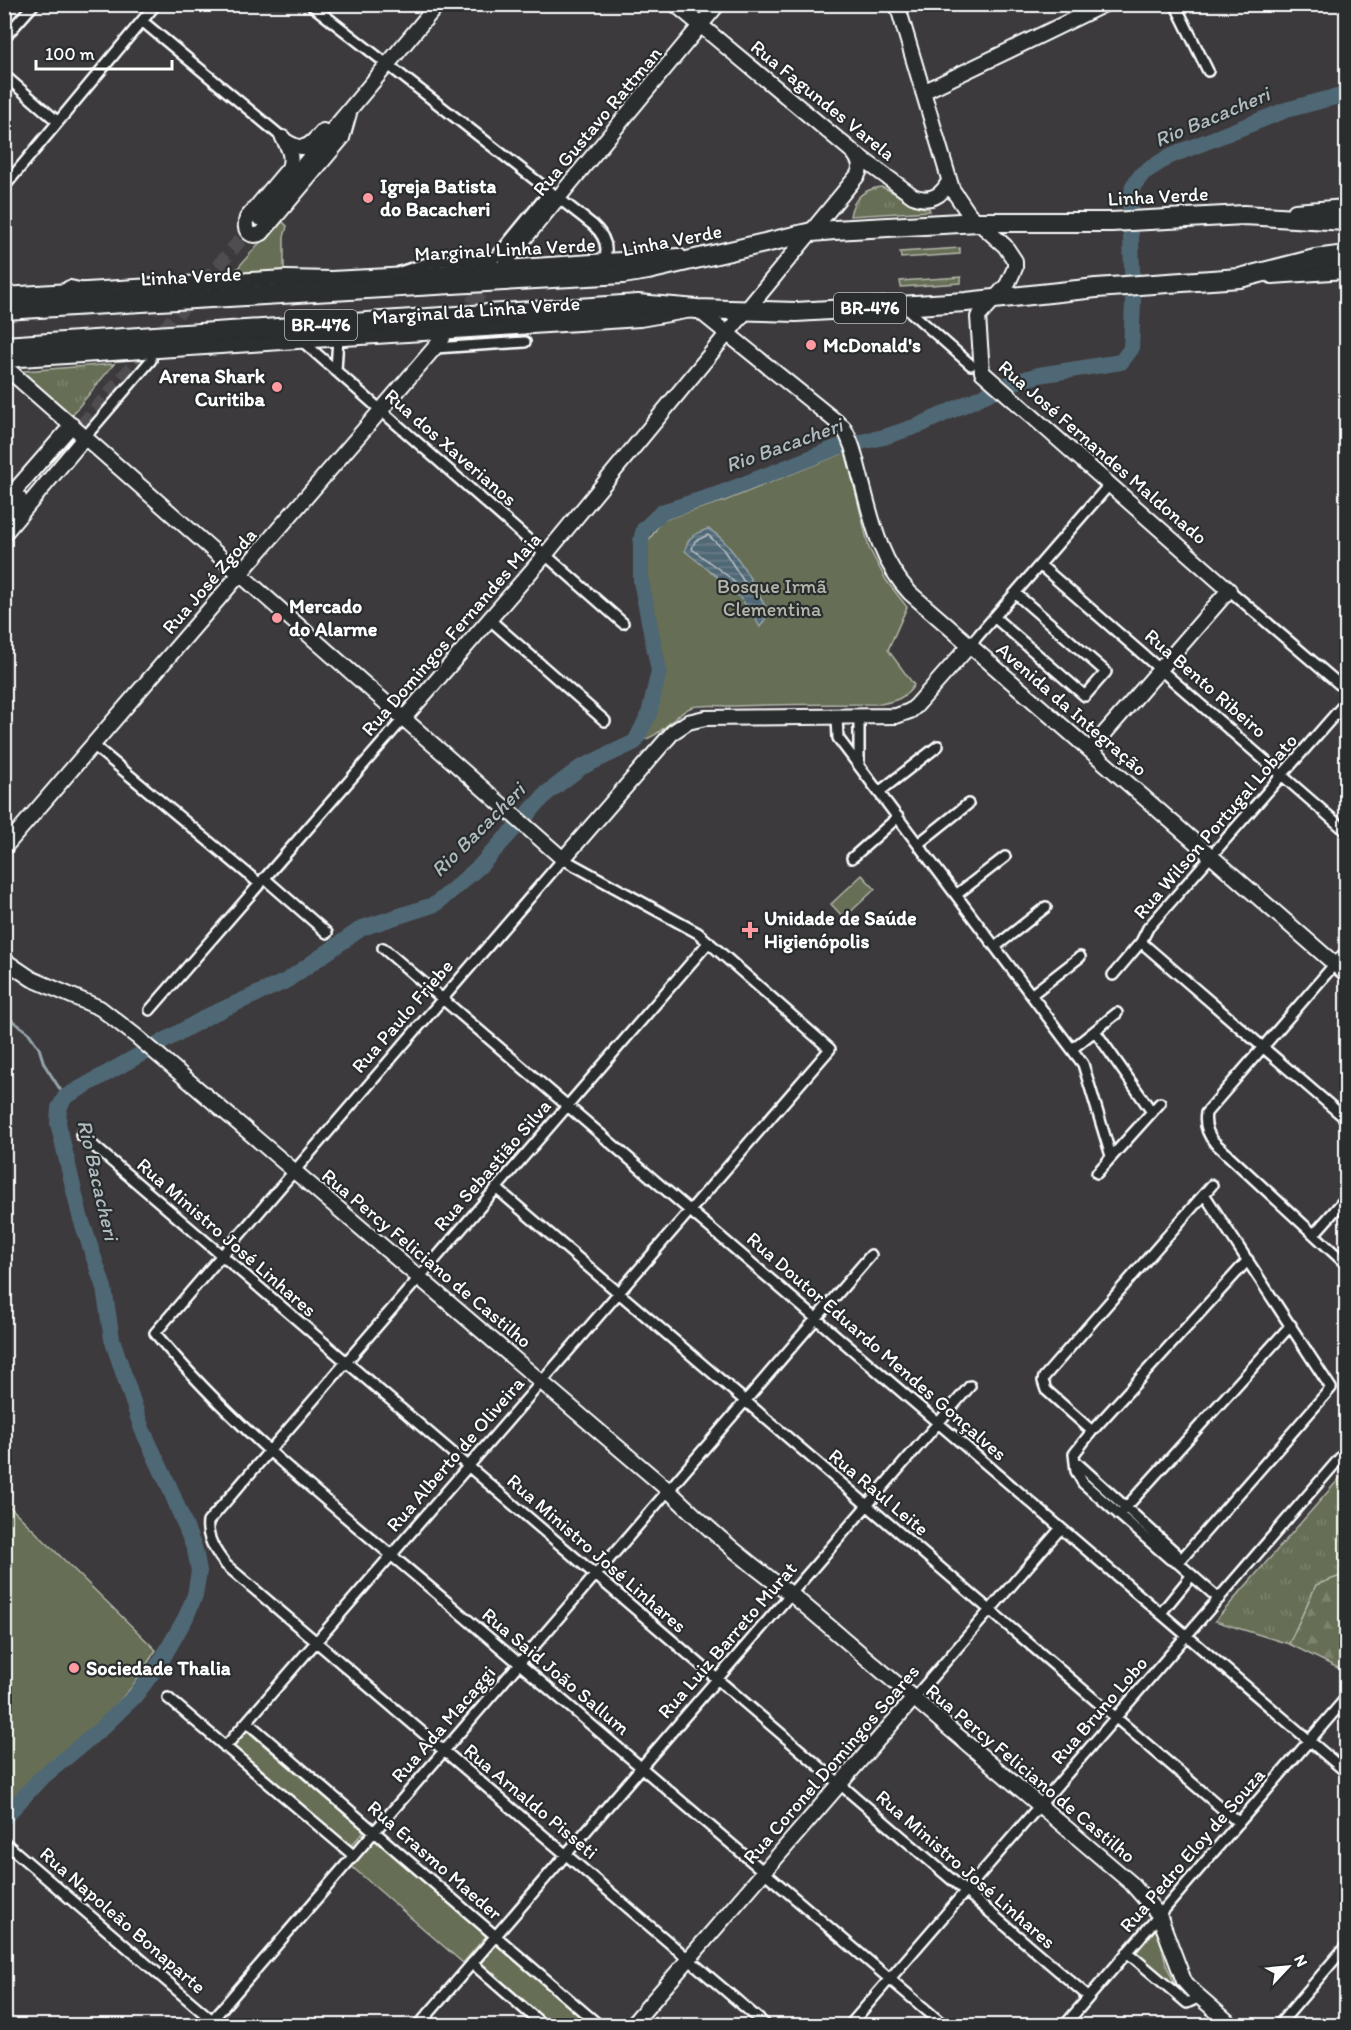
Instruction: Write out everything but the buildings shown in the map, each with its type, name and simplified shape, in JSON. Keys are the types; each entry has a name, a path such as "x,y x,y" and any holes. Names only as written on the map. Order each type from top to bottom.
{"highway":[{"name":"Linha Verde","path":"4,310 609,275 648,270 812,232 978,222 1111,222 1244,215 1347,221"},
{"name":"BR-476","path":"4,346 638,304 746,312 817,311 993,300 1114,287 1240,278 1316,259 1347,255"},
{"path":"70,290 124,302"}],"main road":[{"path":"259,218 438,4"},
{"name":"Rua Fagundes Varela","path":"675,4 854,152 920,199 930,199 941,194 949,181"},
{"name":"Rua Gustavo Rattman","path":"506,261 555,194 718,4"},
{"path":"897,4 949,181 961,204 978,222"},
{"path":"923,92 1105,4"},
{"path":"283,138 289,150 291,162 289,168 247,218 246,231 250,235 256,236 262,233 342,138 349,113"},
{"path":"283,138 299,148 309,145 330,125 349,113"},
{"name":"Rua Domingos Fernandes Maia","path":"404,718 546,554 860,172 860,162 854,152"},
{"path":"1244,215 1347,207"},
{"name":"Rua José Fernandes Maldonado","path":"978,222 1005,246 1016,261 1011,279 980,312 977,322 981,368 984,376 1229,590"},
{"name":"Marginal Linha Verde","path":"390,276 603,263 730,252"},
{"path":"1240,278 1347,272"},
{"name":"Marginal da Linha Verde","path":"4,295 286,278 331,279 390,276"},
{"path":"697,309 728,334"},
{"name":"Marginal da Linha Verde","path":"4,360 640,319 697,309"},
{"name":"Avenida da Integração","path":"728,334 843,427 854,453 876,535 890,567 910,593 1347,974"},
{"name":"Rua José Zgoda","path":"4,849 439,343"},
{"path":"4,366 563,859"},
{"path":"4,503 72,425"},
{"path":"4,534 86,437"},
{"path":"4,515 68,441"},
{"path":"1090,750 1229,590"},
{"path":"837,717 896,716 910,711 970,645"},
{"name":"Rua Paulo Friebe","path":"563,859 680,727 688,722 705,718 837,717"},
{"name":"Rua Percy Feliciano de Castilho","path":"4,960 32,979 100,1008 136,1036 668,1490 706,1515 765,1567 791,1594 1131,1883 1160,1915"},
{"name":"Rua Coronel Domingos Soares","path":"631,2025 914,1698"},
{"path":"1160,1915 1180,1972 1189,1987 1233,2025"}],"street":[{"path":"4,38 34,4"},
{"path":"4,187 156,4"},
{"path":"310,4 599,230 607,250 603,263"},
{"path":"1176,4 1208,71"},
{"path":"142,21 283,138"},
{"path":"4,75 58,122"},
{"path":"390,276 430,262 495,258 555,194"},
{"path":"904,306 971,365"},
{"path":"336,370 338,338"},
{"name":"Rua dos Xaverianos","path":"302,341 623,623"},
{"path":"439,343 525,342"},
{"path":"86,437 151,360"},
{"path":"970,645 1109,485"},
{"name":"Rua Bento Ribeiro","path":"1040,565 1347,831"},
{"path":"1229,590 1347,690"},
{"path":"994,617 1085,696 1106,672 1015,593"},
{"path":"489,619 605,721"},
{"name":"Rua Wilson Portugal Lobato","path":"1113,975 1141,942 1148,928 1347,702"},
{"path":"837,717 838,738 1083,1064 1111,1156"},
{"path":"859,717 859,766"},
{"name":"Rua Domingos Fernandes Maia","path":"150,1010 404,718"},
{"path":"93,745 327,933"},
{"path":"879,792 938,746"},
{"path":"918,844 968,804"},
{"path":"852,858 898,817"},
{"path":"956,896 1005,857"},
{"path":"563,859 686,926 709,942"},
{"name":"Rua Paulo Friebe","path":"155,1333 563,859"},
{"path":"995,947 1046,908"},
{"name":"Rua Alberto de Oliveira","path":"225,1747 830,1049 709,942"},
{"name":"Rua Sebastião Silva","path":"208,1522 709,942"},
{"path":"1141,942 1347,1119"},
{"name":"Rua Doutor Eduardo Mendes Gonçalves","path":"383,948 1347,1772"},
{"path":"1347,951 1206,1113 1207,1128 1215,1143 1347,1264"},
{"path":"1031,995 1080,957"},
{"path":"1072,1050 1117,1013"},
{"path":"1095,1031 1152,1112"},
{"path":"1096,1173 1160,1103"},
{"name":"Rua Ministro José Linhares","path":"81,1135 1089,1997"},
{"path":"1092,1431 1046,1390 1044,1377 1212,1185"},
{"name":"Rua Raul Leite","path":"496,1188 1239,1823"},
{"path":"1178,1563 1330,1392 1330,1383 1204,1194"},
{"path":"1315,1233 1347,1198"},
{"name":"Rua Ada Macaggi","path":"212,2024 374,1831 870,1255"},
{"path":"1219,1599 1178,1563 1176,1552 1122,1511 1074,1460 1076,1450 1092,1431 1248,1260"},
{"path":"1122,1511 1291,1325"},
{"name":"Rua Said João Sallum","path":"155,1333 203,1388 269,1450 945,2025"},
{"name":"Rua Luiz Barreto Murat","path":"418,2025 970,1386"},
{"name":"Rua Bruno Lobo","path":"849,2025 1347,1451"},
{"name":"Rua Arnaldo Pisseti","path":"208,1522 207,1528 212,1544 226,1565 766,2025"},
{"name":"Rua Coronel Domingos Soares","path":"914,1698 1061,1528"},
{"path":"1161,1613 1192,1575"},
{"path":"168,1698 354,1855"},
{"name":"Rua Pedro Eloy de Souza","path":"1064,2025 1347,1698"},
{"name":"Rua Erasmo Maeder","path":"247,1722 600,2025"},
{"name":"Rua Napoleão Bonaparte","path":"6,1843 212,2024"},
{"path":"1278,2025 1347,1946"},
{"path":"1128,1952 1187,2003 1200,1997"},
{"path":"472,1963 544,2025"}],"green space":[{"path":"881,187 916,206 929,208 930,211 850,216 860,196 869,190"},
{"path":"280,219 287,226 284,237 284,268 279,273 230,277"},
{"path":"960,248 960,254 901,258 900,252"},
{"path":"961,277 961,283 901,287 900,281"},
{"path":"114,364 72,415 23,372 24,371"},
{"name":"Bosque Irmã Clementina","path":"846,452 869,548 886,580 907,607 888,650 914,685 900,698 881,704 696,706 685,710 651,737 638,739 650,715 660,671 648,584 647,543 662,520 724,501"},
{"path":"862,875 875,889 844,918 831,904"},
{"path":"1346,1471 1346,1574 1316,1585 1289,1644 1215,1621"},
{"name":"Sociedade Thalia","path":"5,1502 156,1650 132,1687 97,1726 54,1758 5,1809"},
{"path":"1346,1574 1346,1672 1289,1644 1316,1585"},
{"path":"247,1731 364,1831 350,1847 233,1747"},
{"path":"374,1839 486,1936 463,1963 351,1866"},
{"path":"1157,1928 1166,1964 1177,1989 1136,1953"},
{"path":"496,1945 590,2025 552,2025 480,1964"}],"water":[{"path":"708,529 733,552 765,606 768,615 760,627 736,594 685,551 692,536"}],"waterway":[{"name":"Rio Bacacheri","path":"4,1818 39,1780 103,1727 135,1696 161,1661 186,1617 195,1595 199,1571 195,1550 169,1486 142,1429 112,1339 104,1288 80,1216 58,1123 59,1108 65,1097 210,1015 286,981 362,928 436,904 480,866 547,793 580,768 635,742 649,714 659,671 641,581 641,540 644,529 662,512 719,494 838,447 884,437 920,425 1011,383 1039,375 1121,362 1131,349 1133,302 1130,205 1133,186 1143,173 1170,156 1286,110 1346,94"},
{"path":"4,1015 28,1032 39,1048 44,1064 65,1097"}],"tunnel":[{"path":"68,442 259,218"},
{"path":"458,320 493,277"}],"place":[{"name":"Igreja Batista do Bacacheri","path":"368,198"},
{"name":"McDonald's","path":"811,345"},
{"name":"Arena Shark Curitiba","path":"277,387"},
{"name":"Mercado do Alarme","path":"277,618"},
{"name":"Unidade de Saúde Higienópolis","path":"750,930"},
{"name":"Sociedade Thalia","path":"74,1668"}]}
